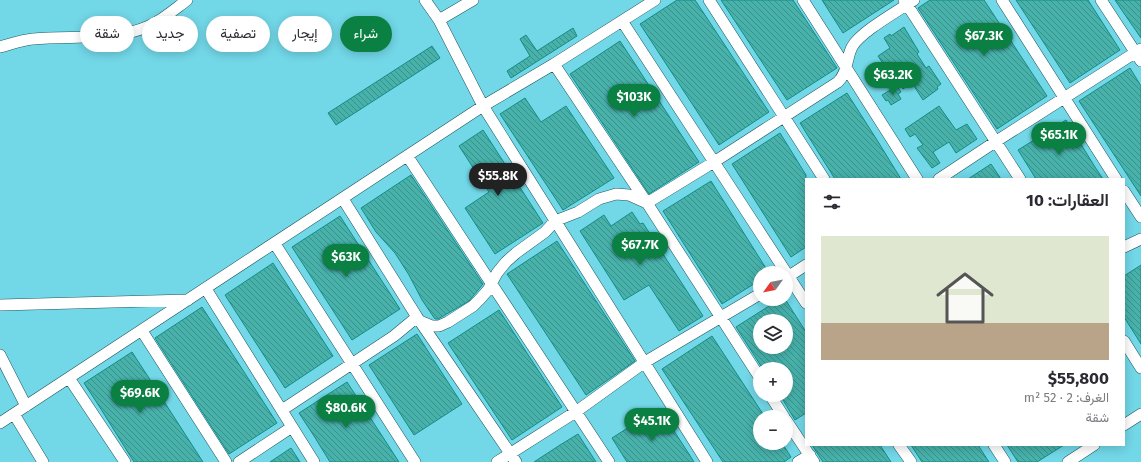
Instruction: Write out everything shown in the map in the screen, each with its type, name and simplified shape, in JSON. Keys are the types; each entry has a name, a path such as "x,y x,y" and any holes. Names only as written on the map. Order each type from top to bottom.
{"street":[{"path":"0,46 33,39 117,35 138,30 158,21 187,0"},
{"path":"426,0 439,20 483,106 707,462"},
{"path":"439,20 472,0"},
{"path":"0,423 408,157 483,106 554,64 655,0"},
{"path":"709,0 785,116 823,178"},
{"path":"803,0 916,178"},
{"path":"1002,0 1115,178"},
{"path":"941,178 1064,98 1139,54 1101,0"},
{"path":"647,203 714,162 838,82 843,77 847,59 852,47 859,37 908,2 995,142 1019,178"},
{"path":"622,21 780,266"},
{"path":"554,64 722,317 753,367"},
{"path":"408,157 577,411 609,462"},
{"path":"1125,193 1141,217"},
{"path":"418,319 432,326 440,326 480,299 488,290 497,273 516,253 545,232 555,220 578,212 599,199 616,194 630,195 647,203"},
{"path":"343,199 418,319 514,458"},
{"path":"1125,247 1141,239"},
{"path":"275,244 415,462"},
{"path":"793,273 805,266"},
{"path":"793,285 805,302"},
{"path":"206,289 314,462"},
{"path":"498,462 514,458 645,362 753,298"},
{"path":"0,305 189,300"},
{"path":"282,410 418,319"},
{"path":"142,331 226,462"},
{"path":"1125,343 1141,368"},
{"path":"0,355 26,406"},
{"path":"69,378 125,462"},
{"path":"14,414 43,462"},
{"path":"1125,424 1141,414"},
{"path":"239,462 292,427"},
{"path":"793,427 802,436"},
{"path":"798,462 812,459 806,446"},
{"path":"900,446 910,462"},
{"path":"995,446 1005,462"},
{"path":"1068,462 1092,446"}],"building":[{"path":"677,0 695,0 769,112 719,145 640,24"},
{"path":"721,0 793,0 837,68 787,100"},
{"path":"822,0 894,0 843,33"},
{"path":"930,0 984,0 1047,96 997,129 918,8"},
{"path":"1016,0 1088,0 1120,50 1070,83"},
{"path":"1115,0 1141,0 1141,38 1121,9"},
{"path":"904,27 919,52 917,54 926,68 929,66 941,84 937,87 938,89 923,100 912,83 903,89 887,64 884,65 878,56 890,48 884,38 890,34 891,36"},
{"path":"573,28 577,36 511,78 507,71 530,56 520,39 526,35 537,51"},
{"path":"620,41 699,162 649,194 570,74"},
{"path":"432,46 440,58 336,125 328,113"},
{"path":"1130,68 1141,86 1141,196 1079,101"},
{"path":"897,86 901,92 898,94 901,99 891,105 882,95"},
{"path":"847,93 900,178 834,178 800,123"},
{"path":"525,98 541,122 566,106 614,178 563,210 500,114"},
{"path":"939,106 956,130 967,124 977,139 956,153 949,142 933,152 940,163 932,168 917,148 923,145 915,134 910,137 905,129"},
{"path":"1066,120 1102,178 1035,178 1018,150"},
{"path":"483,130 543,223 495,254 465,208 489,192 459,146"},
{"path":"780,133 806,175 805,248 791,257 732,164"},
{"path":"991,164 1000,178 970,178"},
{"path":"411,175 483,284 469,301 438,319 435,319 422,300 395,253 376,232 361,208"},
{"path":"711,181 765,266 753,266 753,284 722,304 663,211"},
{"path":"632,212 640,224 643,223 703,316 679,331 649,285 624,300 580,231 604,215 611,226"},
{"path":"340,216 400,309 352,340 292,247"},
{"path":"557,241 635,361 586,395 507,274"},
{"path":"273,263 333,356 285,388 225,295"},
{"path":"1141,265 1141,344 1125,319 1125,275"},
{"path":"769,306 789,306 805,330 805,414 795,420 793,417 793,410 789,410 784,402 793,402 793,362 758,362 753,354 793,354 793,314 756,314"},
{"path":"202,307 277,423 229,454 155,338"},
{"path":"499,310 562,407 512,440 448,343"},
{"path":"753,316 753,353 736,327"},
{"path":"417,334 462,404 414,435 369,365"},
{"path":"712,336 753,399 753,402 755,402 760,410 753,410 753,450 786,450 791,457 784,462 723,462 662,369"},
{"path":"132,352 203,462 134,462 84,383"},
{"path":"347,382 399,462 330,462 299,413"},
{"path":"659,408 694,462 627,462 612,438"},
{"path":"578,434 596,462 534,462 560,445"},
{"path":"813,446 881,446 891,462 823,462"},
{"path":"912,446 979,446 989,462 922,462"},
{"path":"1008,446 1062,446 1037,462 1018,462"},
{"path":"291,448 300,462 270,462"}]}
